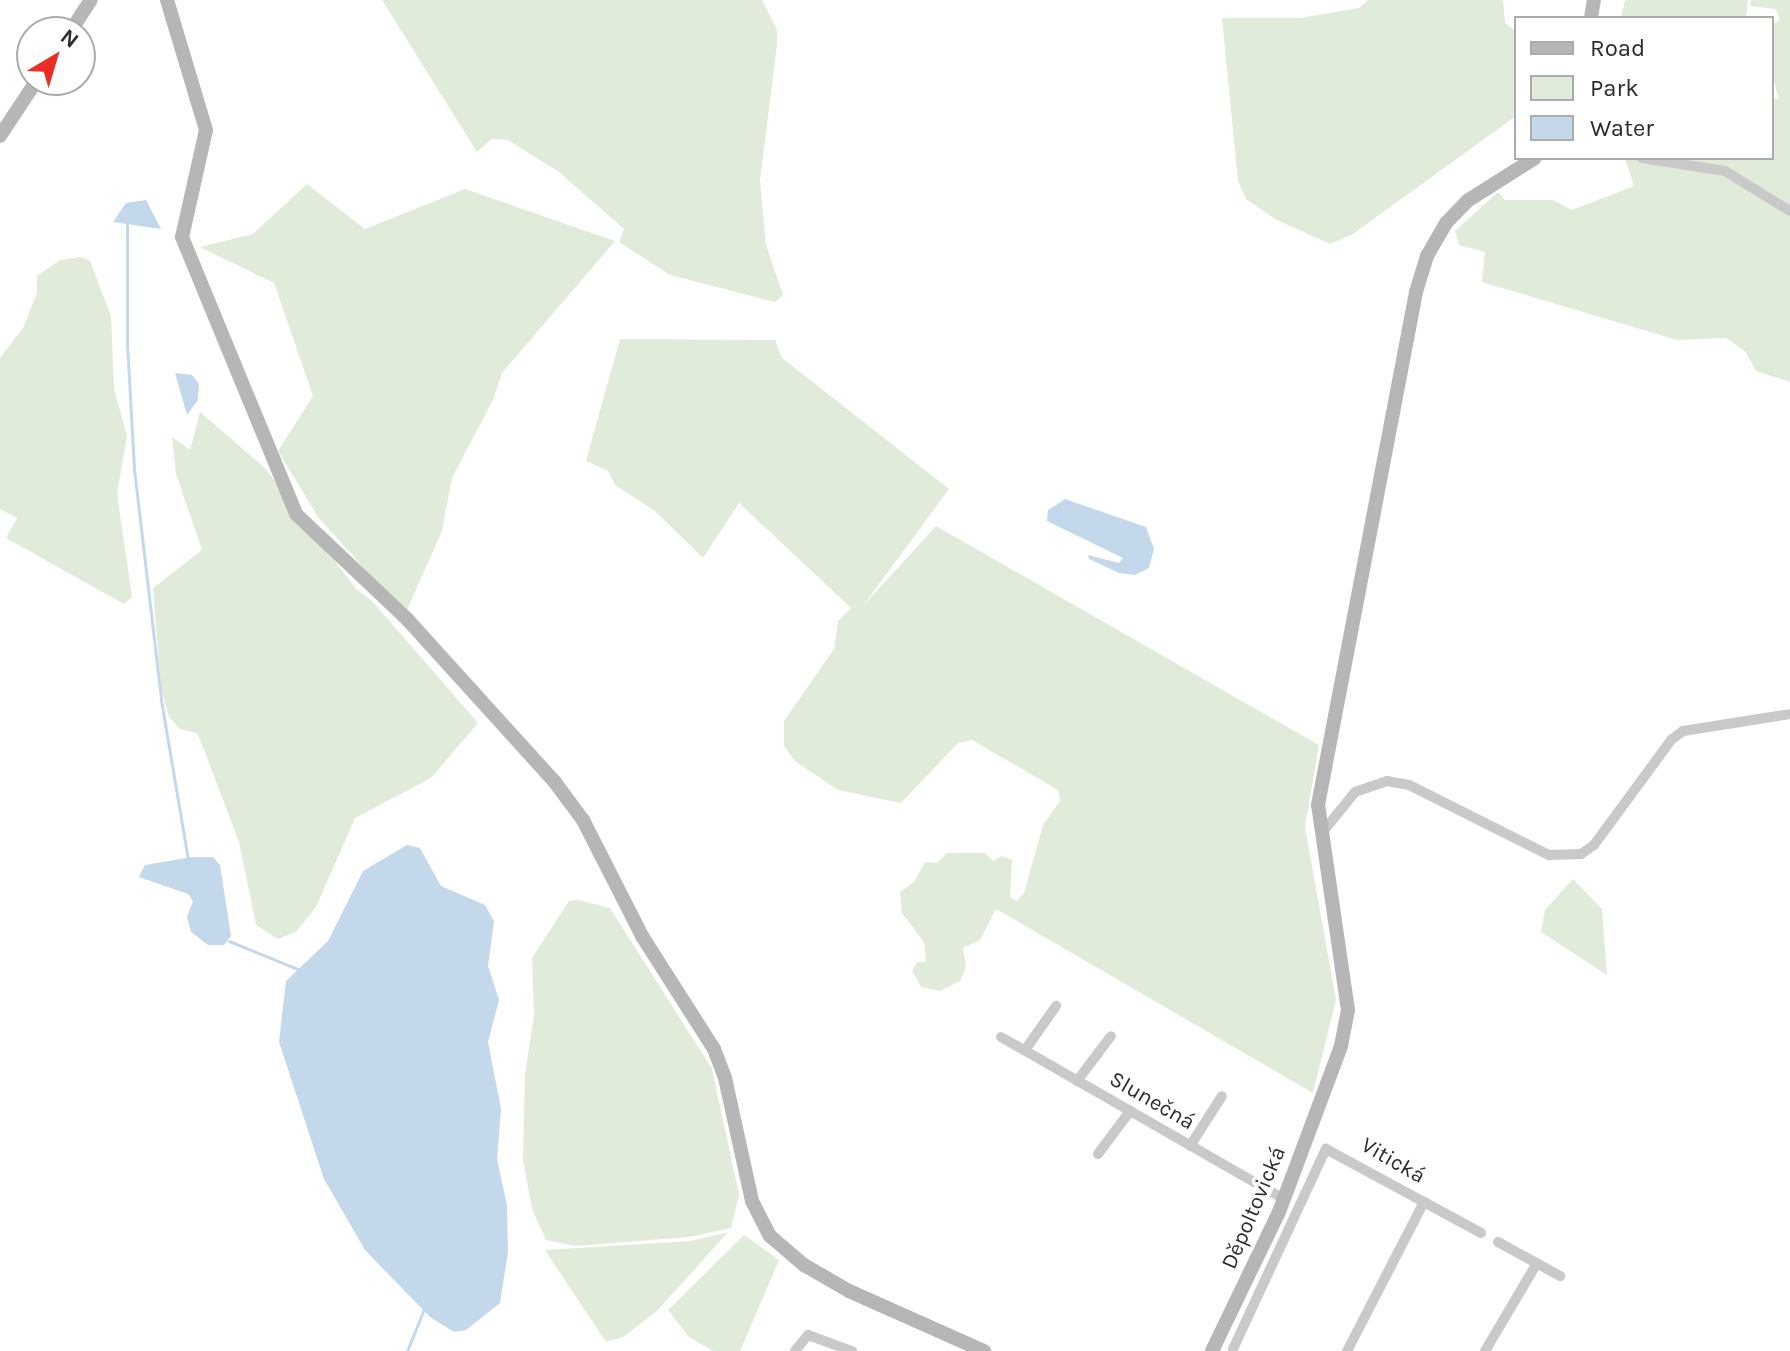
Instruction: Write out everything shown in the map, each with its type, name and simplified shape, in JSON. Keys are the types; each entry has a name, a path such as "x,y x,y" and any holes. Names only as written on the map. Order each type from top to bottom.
{"street":[{"path":"167,0 206,130 182,237 296,514 407,619 554,781 583,820 642,936 714,1049 752,1201 770,1236 804,1265 849,1291 984,1351"},
{"path":"0,136 26,96"},
{"name":"Děpoltovická","path":"1214,1347 1284,1199 1330,1079 1348,1010 1319,837 1318,805 1416,292 1427,256 1447,222 1467,201 1532,160"},
{"path":"1655,160 1725,171 1790,211"},
{"path":"1319,837 1355,792 1387,781 1409,785 1549,855 1581,854 1594,845 1671,740 1683,731 1790,714"},
{"path":"1025,1050 1056,1006"},
{"path":"1077,1081 1111,1036"},
{"name":"Slunečná","path":"1001,1037 1284,1199"},
{"path":"1190,1146 1222,1096"},
{"path":"1098,1154 1130,1111"},
{"name":"Vitická","path":"1214,1347 1235,1350 1326,1149 1481,1233"},
{"name":"Vitická","path":"1347,1351 1424,1202"},
{"path":"1498,1242 1560,1276"},
{"path":"1485,1351 1537,1263"},
{"path":"795,1351 808,1335 852,1351"}],"green space":[{"path":"382,0 762,0 777,30 777,45 760,180 766,245 783,295 775,302 670,275 619,242 624,229 559,172 508,140 492,139 477,152"},
{"path":"1368,0 1503,0 1505,23 1514,30 1514,117 1353,234 1330,244 1275,219 1246,199 1238,181 1222,18 1300,18 1359,8"},
{"path":"1625,0 1748,0 1746,16 1621,16"},
{"path":"1751,0 1790,0 1790,382 1756,371 1745,351 1726,338 1677,340 1482,282 1485,252 1459,245 1455,231 1498,192 1505,200 1553,200 1572,210 1634,186 1626,160 1774,160 1774,99 1779,99 1774,82 1774,23 1780,20 1776,9 1750,6"},
{"path":"307,184 365,229 465,189 615,241 502,373 493,400 452,478 442,531 405,614 318,517 278,451 313,396 274,283 200,247 253,234"},
{"path":"81,257 90,261 111,316 114,388 127,436 117,494 132,597 124,604 6,538 17,518 0,509 0,358 23,328 37,293 37,276 60,260"},
{"path":"620,339 775,340 782,358 949,489 862,607 936,526 1319,745 1305,827 1336,1000 1313,1093 996,909 980,940 963,948 966,967 960,981 940,991 921,987 912,971 917,962 926,962 924,942 902,913 900,892 914,882 925,862 937,863 947,853 985,853 993,861 1002,856 1012,860 1010,897 1017,901 1024,893 1043,825 1060,801 1058,790 972,740 958,743 901,803 838,790 795,761 784,746 784,721 834,649 838,621 851,608 739,503 703,558 655,511 615,485 608,471 586,461"},
{"path":"200,412 265,468 356,589 372,601 478,723 431,778 355,818 316,907 296,932 278,939 256,925 239,842 201,742 197,733 180,729 169,717 161,688 153,588 202,550 176,474 172,437 190,450"},
{"path":"1573,879 1602,909 1607,975 1541,932 1545,910"},
{"path":"578,900 610,908 712,1069 739,1195 731,1228 689,1237 575,1246 546,1240 532,1209 523,1160 525,1074 534,1015 532,958 569,901"},
{"path":"728,1232 657,1311 623,1337 606,1342 545,1250 691,1241"},
{"path":"744,1235 779,1260 740,1351 713,1351 688,1336 668,1310"}],"water":[{"path":"146,200 161,229 113,222 126,203"},
{"path":"175,373 192,375 199,384 198,400 187,415"},
{"path":"1065,499 1146,527 1154,549 1149,568 1135,575 1119,573 1089,559 1088,555 1119,563 1123,558 1047,521 1048,510"},
{"path":"407,845 420,848 441,886 485,905 494,921 488,966 499,1000 488,1042 501,1109 497,1159 507,1206 508,1252 500,1303 466,1330 454,1332 430,1317 365,1250 324,1179 279,1042 286,981 328,941 363,871"},
{"path":"192,857 213,857 220,865 231,936 224,945 208,945 191,932 187,917 193,901 188,894 139,877 145,865"}],"waterway":[{"path":"127,224 127,343 134,469 161,700 188,860"},
{"path":"229,941 300,970"},
{"path":"407,1351 424,1309"}]}
